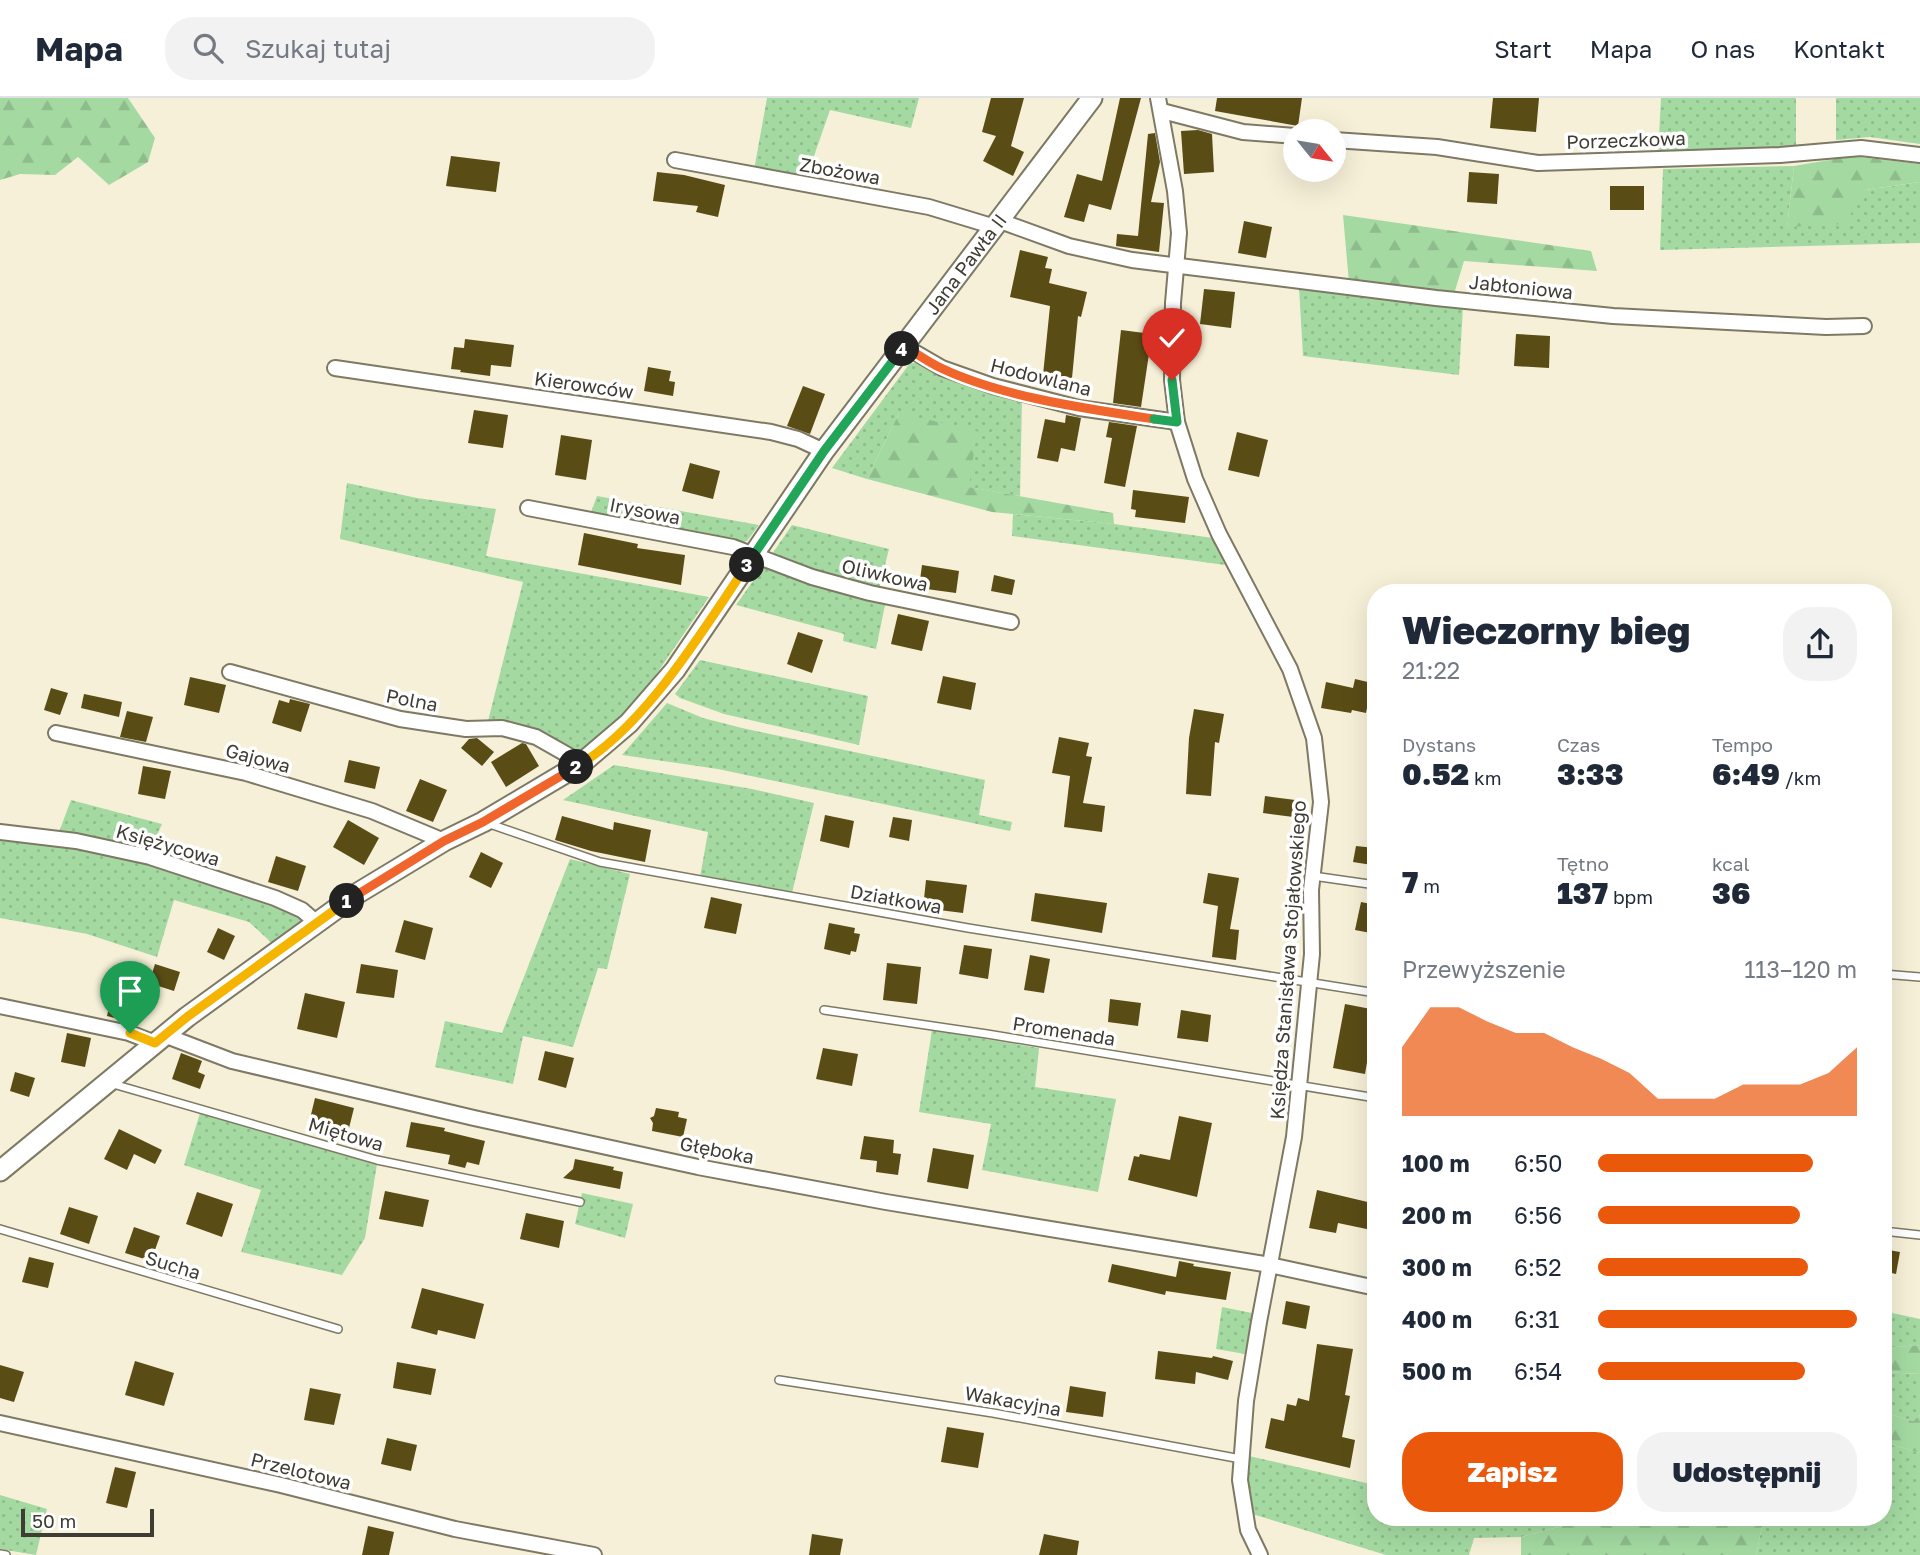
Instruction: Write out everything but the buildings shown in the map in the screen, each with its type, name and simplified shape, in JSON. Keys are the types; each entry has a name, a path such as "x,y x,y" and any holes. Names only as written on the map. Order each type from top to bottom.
{"street":[{"name":"Jana Pawła II","path":"0,1171 160,1039 358,893 582,763 629,723 675,670 824,451 1092,98"},
{"path":"1160,104 1243,132 1283,135"},
{"name":"Księdza Stanisława Stojałowskiego","path":"1160,104 1179,233 1172,380 1177,422 1200,490 1219,534 1290,669 1314,738 1321,802 1312,876 1310,982 1294,1137 1246,1401 1240,1480 1248,1531 1260,1555"},
{"name":"Porzeczkowa","path":"1346,141 1437,147 1538,163 1780,155 1861,148 1920,155"},
{"name":"Zbożowa","path":"675,160 929,207 1069,246 1132,260 1176,264"},
{"name":"Jabłoniowa","path":"1176,264 1436,298 1613,316 1826,327 1864,326"},
{"name":"Hodowlana","path":"904,346 942,368 993,386 1079,408 1177,422"},
{"name":"Kierowców","path":"335,368 771,432 798,439 824,451"},
{"name":"Irysowa","path":"528,508 733,547 754,555"},
{"name":"Oliwkowa","path":"754,555 812,577 870,593 1011,622"},
{"name":"Polna","path":"230,673 400,719 466,729 502,728 536,737 582,763"},
{"name":"Gajowa","path":"56,733 246,773 372,811 444,841"},
{"name":"Księżycowa","path":"0,832 76,841 150,857 275,898 302,910 317,923"},
{"name":"Głęboka","path":"0,1006 160,1039 232,1061 698,1167 886,1202 1270,1265 1367,1286"},
{"name":"Przelotowa","path":"0,1423 281,1485 454,1529 594,1555"}],"lane":[{"name":"Działkowa","path":"483,822 600,862 968,928 1367,992"},
{"path":"1312,876 1367,885"},
{"path":"1892,975 1920,978"},
{"name":"Promenada","path":"824,1010 1367,1096"},
{"name":"Miętowa","path":"107,1082 377,1160 580,1202"},
{"name":"Sucha","path":"0,1229 338,1329"},
{"path":"1892,1232 1920,1235"},
{"name":"Wakacyjna","path":"779,1380 993,1413 1242,1459"},
{"path":"0,1554 6,1555"}],"green space":[{"path":"0,98 128,98 155,138 148,162 109,185 78,157 55,175 20,174 0,180"},
{"path":"767,98 919,98 911,128 830,110 806,179 754,170"},
{"path":"1661,98 1796,98 1796,147 1658,155"},
{"path":"1836,98 1920,98 1920,144 1870,137 1836,140"},
{"path":"1852,156 1920,164 1920,182 1865,190 1845,224 1787,227 1794,166"},
{"path":"1794,166 1787,227 1865,190 1920,182 1920,243 1660,250 1663,169"},
{"path":"1343,215 1591,251 1597,271 1464,261 1454,294 1349,283"},
{"path":"1299,287 1463,307 1459,375 1303,356"},
{"path":"910,363 1022,400 1020,496 968,487 899,413 867,479 832,468"},
{"path":"899,413 977,431 969,487 1113,513 1114,524 992,512 867,479"},
{"path":"347,483 417,498 496,509 486,556 709,597 636,704 578,757 533,732 488,721 523,582 340,539"},
{"path":"597,496 759,525 747,541 740,543 590,515"},
{"path":"1013,514 1114,524 1213,538 1225,565 1012,536"},
{"path":"792,525 889,549 879,589 815,573 770,557"},
{"path":"765,564 886,600 876,649 843,641 844,634 736,605"},
{"path":"700,660 868,696 859,745 724,714 680,698 675,694"},
{"path":"667,703 703,718 742,728 985,780 979,815 1012,822 1010,831 718,769 622,755"},
{"path":"614,765 752,789 814,803 792,893 700,877 708,832 563,800"},
{"path":"71,800 162,824 149,853 59,832"},
{"path":"0,835 65,843 140,862 304,917 307,923 275,946 249,922 174,900 157,957 87,934 0,918"},
{"path":"570,859 630,874 607,969 598,968 573,1047 523,1036 513,1084 435,1067 445,1021 502,1033"},
{"path":"932,1030 1039,1048 1035,1087 1116,1099 1098,1192 982,1170 991,1124 919,1112"},
{"path":"200,1113 377,1164 365,1238 342,1275 241,1252 261,1190 184,1165"},
{"path":"582,1193 633,1204 625,1238 575,1224"},
{"path":"1222,1307 1252,1313 1245,1354 1216,1349"},
{"path":"1892,1313 1920,1319 1920,1345 1892,1347"},
{"path":"1920,1345 1920,1374 1892,1372 1892,1347"},
{"path":"1892,1372 1920,1374 1920,1415 1913,1421 1892,1415"},
{"path":"1892,1415 1913,1421 1920,1415 1920,1453 1892,1445"},
{"path":"1892,1445 1920,1453 1920,1555 1756,1555 1762,1526 1892,1526"},
{"path":"1249,1456 1367,1483 1367,1526 1562,1526 1521,1537 1474,1538 1469,1555 1386,1555 1249,1513 1245,1477"},
{"path":"0,1495 47,1509 36,1555 0,1549"},
{"path":"1562,1526 1762,1526 1756,1555 1521,1555 1521,1537"}],"route":[{"path":"130,1033 155,1043 358,893 582,763 629,723 675,670 824,451 904,346 942,368 993,386 1079,408 1177,422 1172,380"}]}
